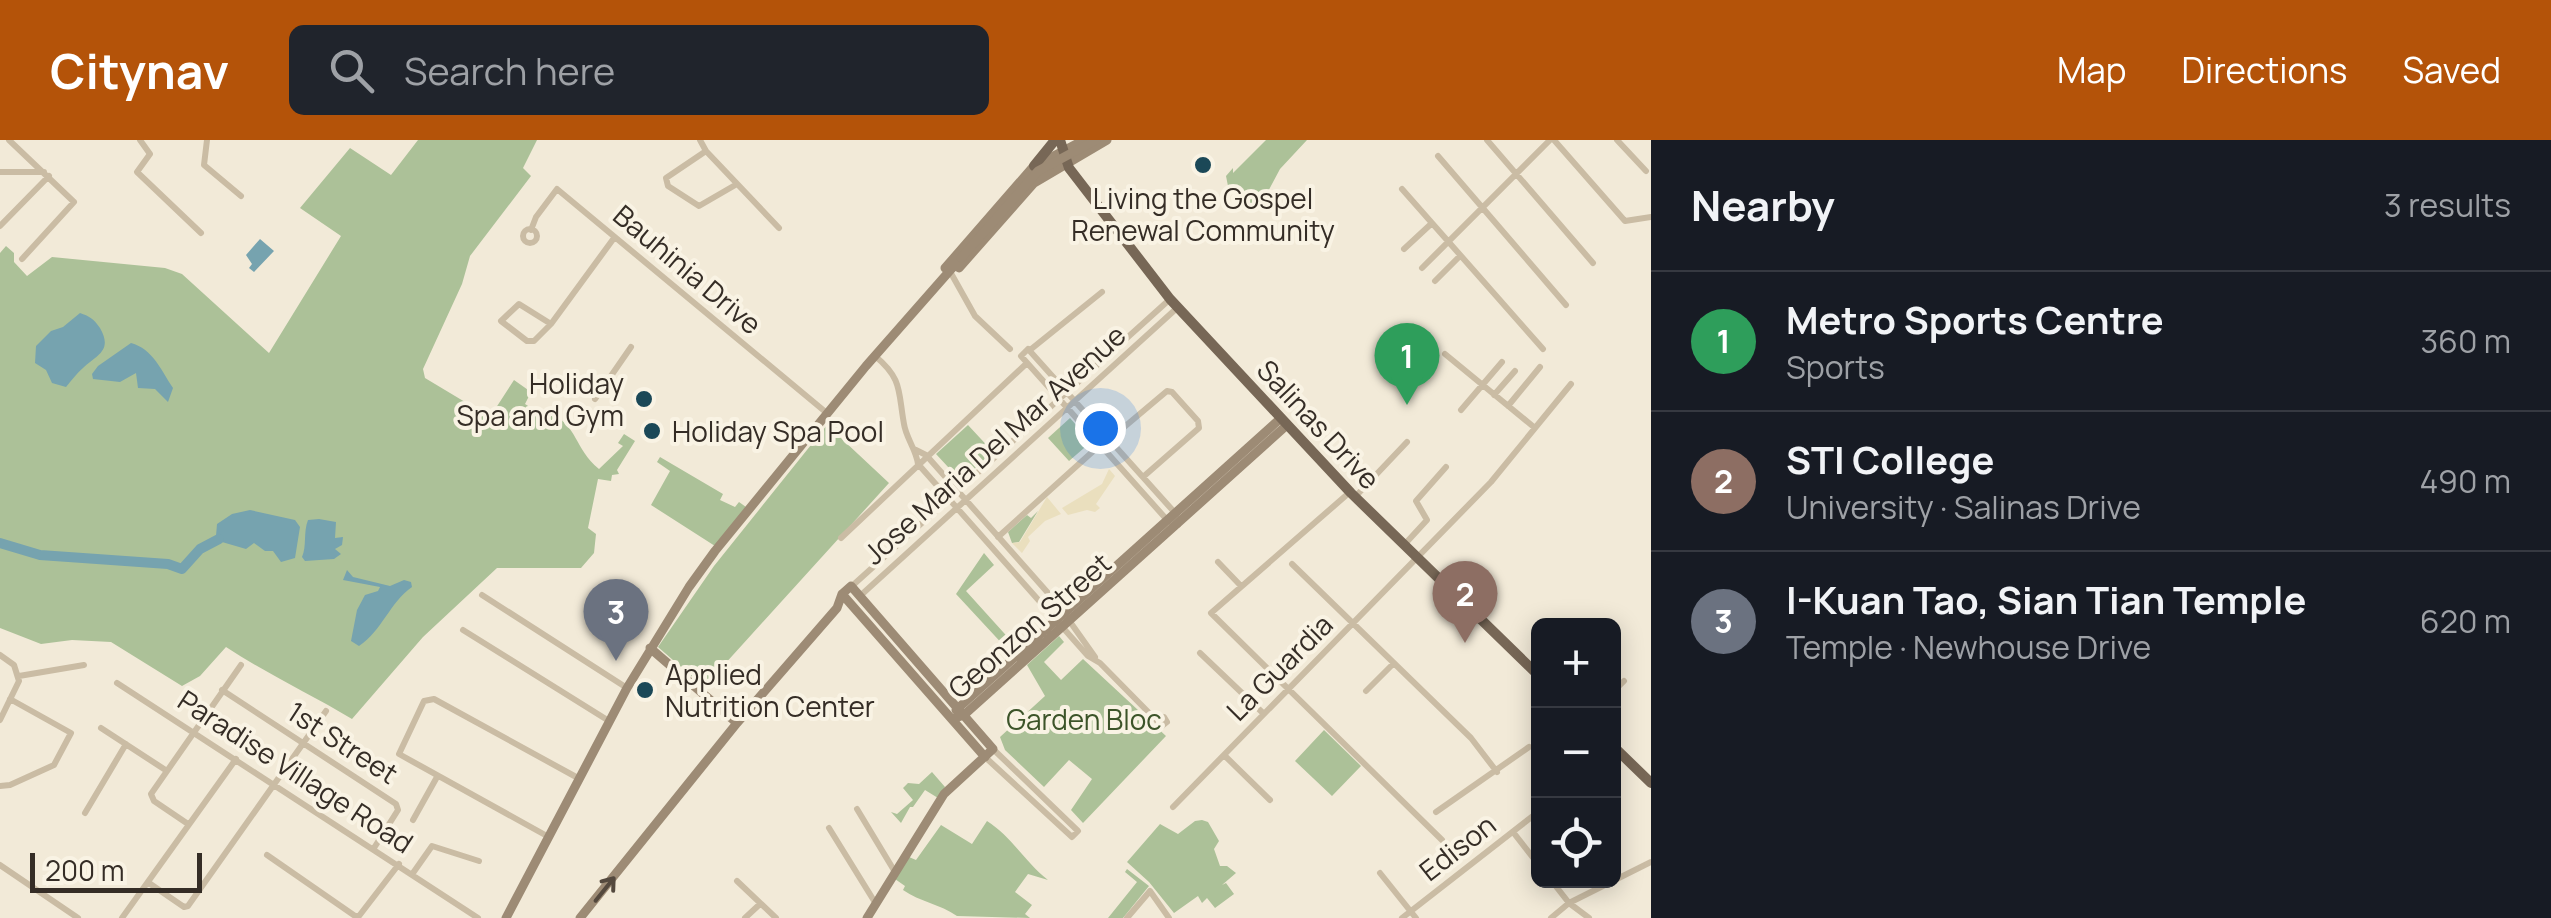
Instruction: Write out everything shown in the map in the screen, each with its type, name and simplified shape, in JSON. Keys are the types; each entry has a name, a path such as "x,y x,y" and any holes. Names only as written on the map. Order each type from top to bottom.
{"main road":[{"path":"1036,170 1064,149"},
{"name":"Salinas Drive","path":"1064,149 1086,187 1174,303 1352,494 1531,668"},
{"path":"1621,755 1651,782"}],"street":[{"path":"9,140 74,202 22,260"},
{"path":"140,140 150,155 137,172 201,233"},
{"path":"208,140 204,165 241,196"},
{"path":"700,140 779,228"},
{"path":"914,311 955,254 1036,170 1084,140"},
{"path":"1488,140 1593,263"},
{"path":"1422,268 1552,140 1625,221 1651,217"},
{"path":"1617,140 1646,172"},
{"path":"1064,149 1098,141"},
{"path":"506,918 627,688 715,551 874,356 1038,171 1098,141"},
{"path":"706,151 666,178 668,186 699,206 738,184"},
{"path":"1438,156 1566,305"},
{"path":"914,311 922,308 952,276 1036,170"},
{"path":"0,172 46,174"},
{"path":"0,226 46,174"},
{"name":"Bauhinia Drive","path":"531,230 557,189 828,414"},
{"path":"1402,189 1542,348"},
{"path":"1404,248 1431,224"},
{"path":"550,324 519,304 500,321 531,341 550,324 614,238"},
{"path":"1435,281 1460,256"},
{"path":"952,276 974,316 1010,349"},
{"path":"1102,292 1030,350 1021,353 1100,445 1174,520"},
{"name":"Jose Maria Del Mar Avenue","path":"580,918 837,608 842,594 1067,392 1174,303"},
{"name":"Jose Maria Del Mar Avenue","path":"837,608 860,596 1075,401 1174,303"},
{"path":"596,399 631,346"},
{"path":"1030,350 1143,477 1174,520"},
{"path":"1444,354 1535,428"},
{"path":"874,356 900,388 904,425 918,464 1064,620"},
{"path":"1461,410 1502,362"},
{"path":"841,538 1028,363"},
{"path":"1508,406 1540,367"},
{"path":"1494,396 1515,370"},
{"name":"La Guardia","path":"1173,808 1491,482 1571,384"},
{"path":"1110,440 1168,390 1198,422 1199,428 1143,477"},
{"name":"Geonzon Street","path":"952,719 1284,422"},
{"path":"1407,442 1352,494 1211,613 1442,840"},
{"path":"998,536 1100,445"},
{"path":"916,450 926,456 998,536 1088,656 1095,658 1152,716"},
{"path":"1404,544 1427,520 1417,504 1418,496 1446,467"},
{"path":"1218,562 1242,586"},
{"path":"1292,564 1471,738 1497,772"},
{"path":"842,594 952,719 989,753 1036,791 1064,824 1029,798 989,753 960,712 851,586"},
{"path":"482,595 627,688"},
{"path":"464,630 609,721"},
{"path":"650,648 737,724"},
{"path":"1200,653 1264,714"},
{"path":"0,655 10,660 19,676"},
{"path":"1366,691 1394,663"},
{"path":"19,676 84,665"},
{"path":"188,824 151,798 241,665"},
{"path":"0,720 19,676"},
{"path":"1621,684 1624,681"},
{"name":"Paradise Village Road","path":"117,683 449,898 454,897 478,918"},
{"name":"1st Street","path":"222,690 398,807 374,848"},
{"path":"547,836 437,776 398,750 428,698 578,778"},
{"path":"0,786 10,786 54,765 71,732 10,699"},
{"path":"148,882 188,906 326,711"},
{"path":"101,728 166,771"},
{"path":"85,814 126,744"},
{"path":"1436,812 1529,747"},
{"path":"866,918 944,794 989,753"},
{"path":"1224,755 1270,800"},
{"path":"122,918 236,759"},
{"path":"413,820 437,776"},
{"path":"1029,798 1036,791"},
{"path":"857,809 895,872"},
{"name":"Edison","path":"1402,918 1413,915 1531,818"},
{"path":"829,828 876,904"},
{"path":"1514,832 1531,855"},
{"path":"413,873 432,846 479,862"},
{"path":"266,855 355,916 359,916 399,864"},
{"path":"1551,918 1569,903 1651,862"},
{"path":"0,865 78,918"},
{"path":"1380,873 1413,915"},
{"path":"737,881 776,918"},
{"path":"1558,888 1588,918"},
{"path":"1127,918 1150,891 1169,918"},
{"path":"746,918 760,904"}],"green space":[{"path":"418,140 537,140 523,168 531,176 470,256 462,284 423,369 425,378 490,417 514,380 531,392 525,404 544,416 548,411 566,424 599,469 623,446 618,443 624,434 635,441 617,470 619,474 612,475 611,481 598,479 588,528 596,534 594,553 581,568 497,568 423,637 352,719 226,647 200,676 182,686 111,642 72,640 41,644 0,628 0,253 6,246 27,276 52,257 165,268 182,274 269,353 341,236 300,208 350,148 391,175"},
{"path":"1266,140 1307,140 1280,169 1263,201 1257,206 1246,204 1228,186 1226,176"},
{"path":"1070,418 1091,442 1069,461 1048,438"},
{"path":"827,425 889,483 704,687 658,647 714,566"},
{"path":"968,425 993,452 961,481 936,454"},
{"path":"660,457 723,494 720,500 735,507 739,502 746,507 715,546 651,505 670,471 657,462"},
{"path":"1038,511 1019,542 1012,543 1008,532 1027,515 1031,518"},
{"path":"984,553 994,565 966,591 1013,643 1007,649 956,594"},
{"name":"Garden Bloc","path":"1059,636 1064,642 1044,662 1061,680 1083,659 1166,736 1083,823 1071,810 1092,779 1069,760 1044,787 1005,750 1000,737 1045,696 1027,665"},
{"path":"1324,730 1361,766 1332,796 1295,761"},
{"path":"932,772 945,787 938,798 925,790 901,823 891,812 897,814 913,800 903,788 908,783 919,784"},
{"path":"1202,820 1208,822 1219,841 1214,849 1220,866 1236,873 1222,885 1226,883 1234,894 1215,908 1207,898 1202,903 1198,896 1174,913 1127,862 1160,824 1178,834"},
{"path":"987,821 1048,880 1028,874 1015,892 1032,905 1025,914 1030,918 957,916 903,890 905,886 895,879 909,857 916,860 941,825 972,844"},
{"path":"1127,869 1149,886 1123,918 1108,918 1137,882 1125,872"}],"shaded area":[{"path":"1109,469 1115,476 1096,504 1100,508 1068,515 1062,508 1102,484"},
{"path":"1047,497 1061,514 1045,521 1028,537 1030,541 1022,553 1012,543 1020,542"}],"water":[{"path":"260,239 274,251 254,272 246,255"},
{"path":"80,313 100,328 104,347 66,387 52,383 46,370 35,363 36,346"},
{"path":"131,343 145,350 160,367 173,388 168,402 155,389 138,388 136,373 120,382 93,379 98,366"},
{"path":"250,510 295,520 300,527 295,558 281,562 273,551 265,551 254,543 246,549 222,542 216,536 217,524 232,514"},
{"path":"308,520 336,522 335,538 343,537 342,545 335,549 341,554 334,559 305,561 302,557"},
{"path":"347,570 353,577 390,586 404,580 411,582 412,587 359,646 351,641 357,610 365,595 380,587 343,580"}],"waterway":[{"path":"0,543 40,555 168,564 182,569 200,549 219,539"}],"place":[{"name":"Living the Gospel Renewal Community","path":"1203,165"},
{"name":"Holiday Spa and Gym","path":"644,399"},
{"name":"Metro Sports Centre","path":"1407,405"},
{"name":"Holiday Spa Pool","path":"652,431"},
{"name":"STI College","path":"1465,643"},
{"name":"I-Kuan Tao, Sian Tian Temple","path":"616,661"},
{"name":"Applied Nutrition Center","path":"645,690"}]}
